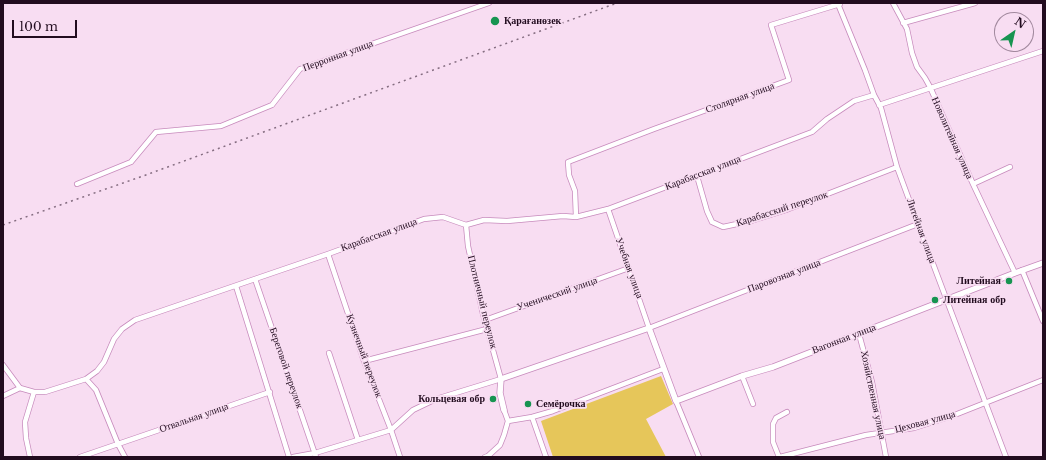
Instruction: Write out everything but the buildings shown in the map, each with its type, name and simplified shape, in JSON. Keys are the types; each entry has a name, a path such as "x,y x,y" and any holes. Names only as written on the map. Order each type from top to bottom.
{"street":[{"name":"Перронная улица","path":"77,184 131,162 156,132 221,126 272,105 300,69 489,3"},
{"name":"Новолитейная улица","path":"893,3 907,29 912,53 917,67 930,87 973,184 1015,273"},
{"path":"903,23 975,3"},
{"name":"Литейная улица","path":"840,4 879,105 897,167 1006,457"},
{"name":"Столярная улица","path":"576,217 575,191 569,175 568,162 789,80 771,25 840,4"},
{"path":"879,105 1043,51"},
{"name":"Карабасская улица","path":"20,388 34,392 45,392 86,379 97,371 104,362 114,339 122,329 135,320 328,254 424,219 443,217 466,225 484,220 507,221 563,216 576,217 608,209 812,132 827,119 854,101 874,95"},
{"name":"Карабасский переулок","path":"697,176 707,211 712,222 723,227 751,221 786,210 897,167"},
{"path":"973,184 1010,167"},
{"name":"Учебная улица","path":"608,209 649,328"},
{"name":"Паровозная улица","path":"649,328 918,224"},
{"name":"Плотничный переулок","path":"466,225 468,246 485,320 501,379"},
{"name":"Кузнечный переулок","path":"328,254 364,361 400,457"},
{"name":"Вагонная улица","path":"676,402 742,376 773,367 1043,263"},
{"name":"Ученический улица","path":"485,320 629,268"},
{"path":"1022,270 1043,321"},
{"name":"Береговой переулок","path":"255,279 315,455"},
{"path":"236,286 289,457"},
{"path":"364,361 487,328"},
{"path":"293,457 315,455 391,430 413,410 436,399 501,379 649,328 676,402 700,457"},
{"name":"Хозяйственная улица","path":"859,334 872,382 886,457"},
{"path":"329,353 358,440"},
{"path":"3,365 20,388 3,396"},
{"path":"508,421 532,417 553,411 663,369"},
{"path":"742,376 753,404"},
{"path":"86,379 96,390 118,444 125,457"},
{"path":"484,457 488,456 500,445 508,421 500,393 501,379"},
{"name":"Цеховая улица","path":"780,457 866,435 914,428 952,416 1043,380"},
{"path":"30,457 26,438 25,422 34,392"},
{"name":"Отвальная улица","path":"80,457 270,392"},
{"path":"780,457 773,442 773,424 776,418 787,412"},
{"path":"532,417 546,457"}],"shaded area":[{"path":"661,376 673,404 646,419 666,457 553,457 541,421"}],"railway":[{"path":"3,225 143,176 617,3"}],"place":[{"name":"Қарағанөзек","path":"495,21"},
{"name":"Литейная","path":"1009,281"},
{"name":"Литейная обр","path":"935,300"},
{"name":"Кольцевая обр","path":"493,399"},
{"name":"Семёрочка","path":"528,404"}]}
